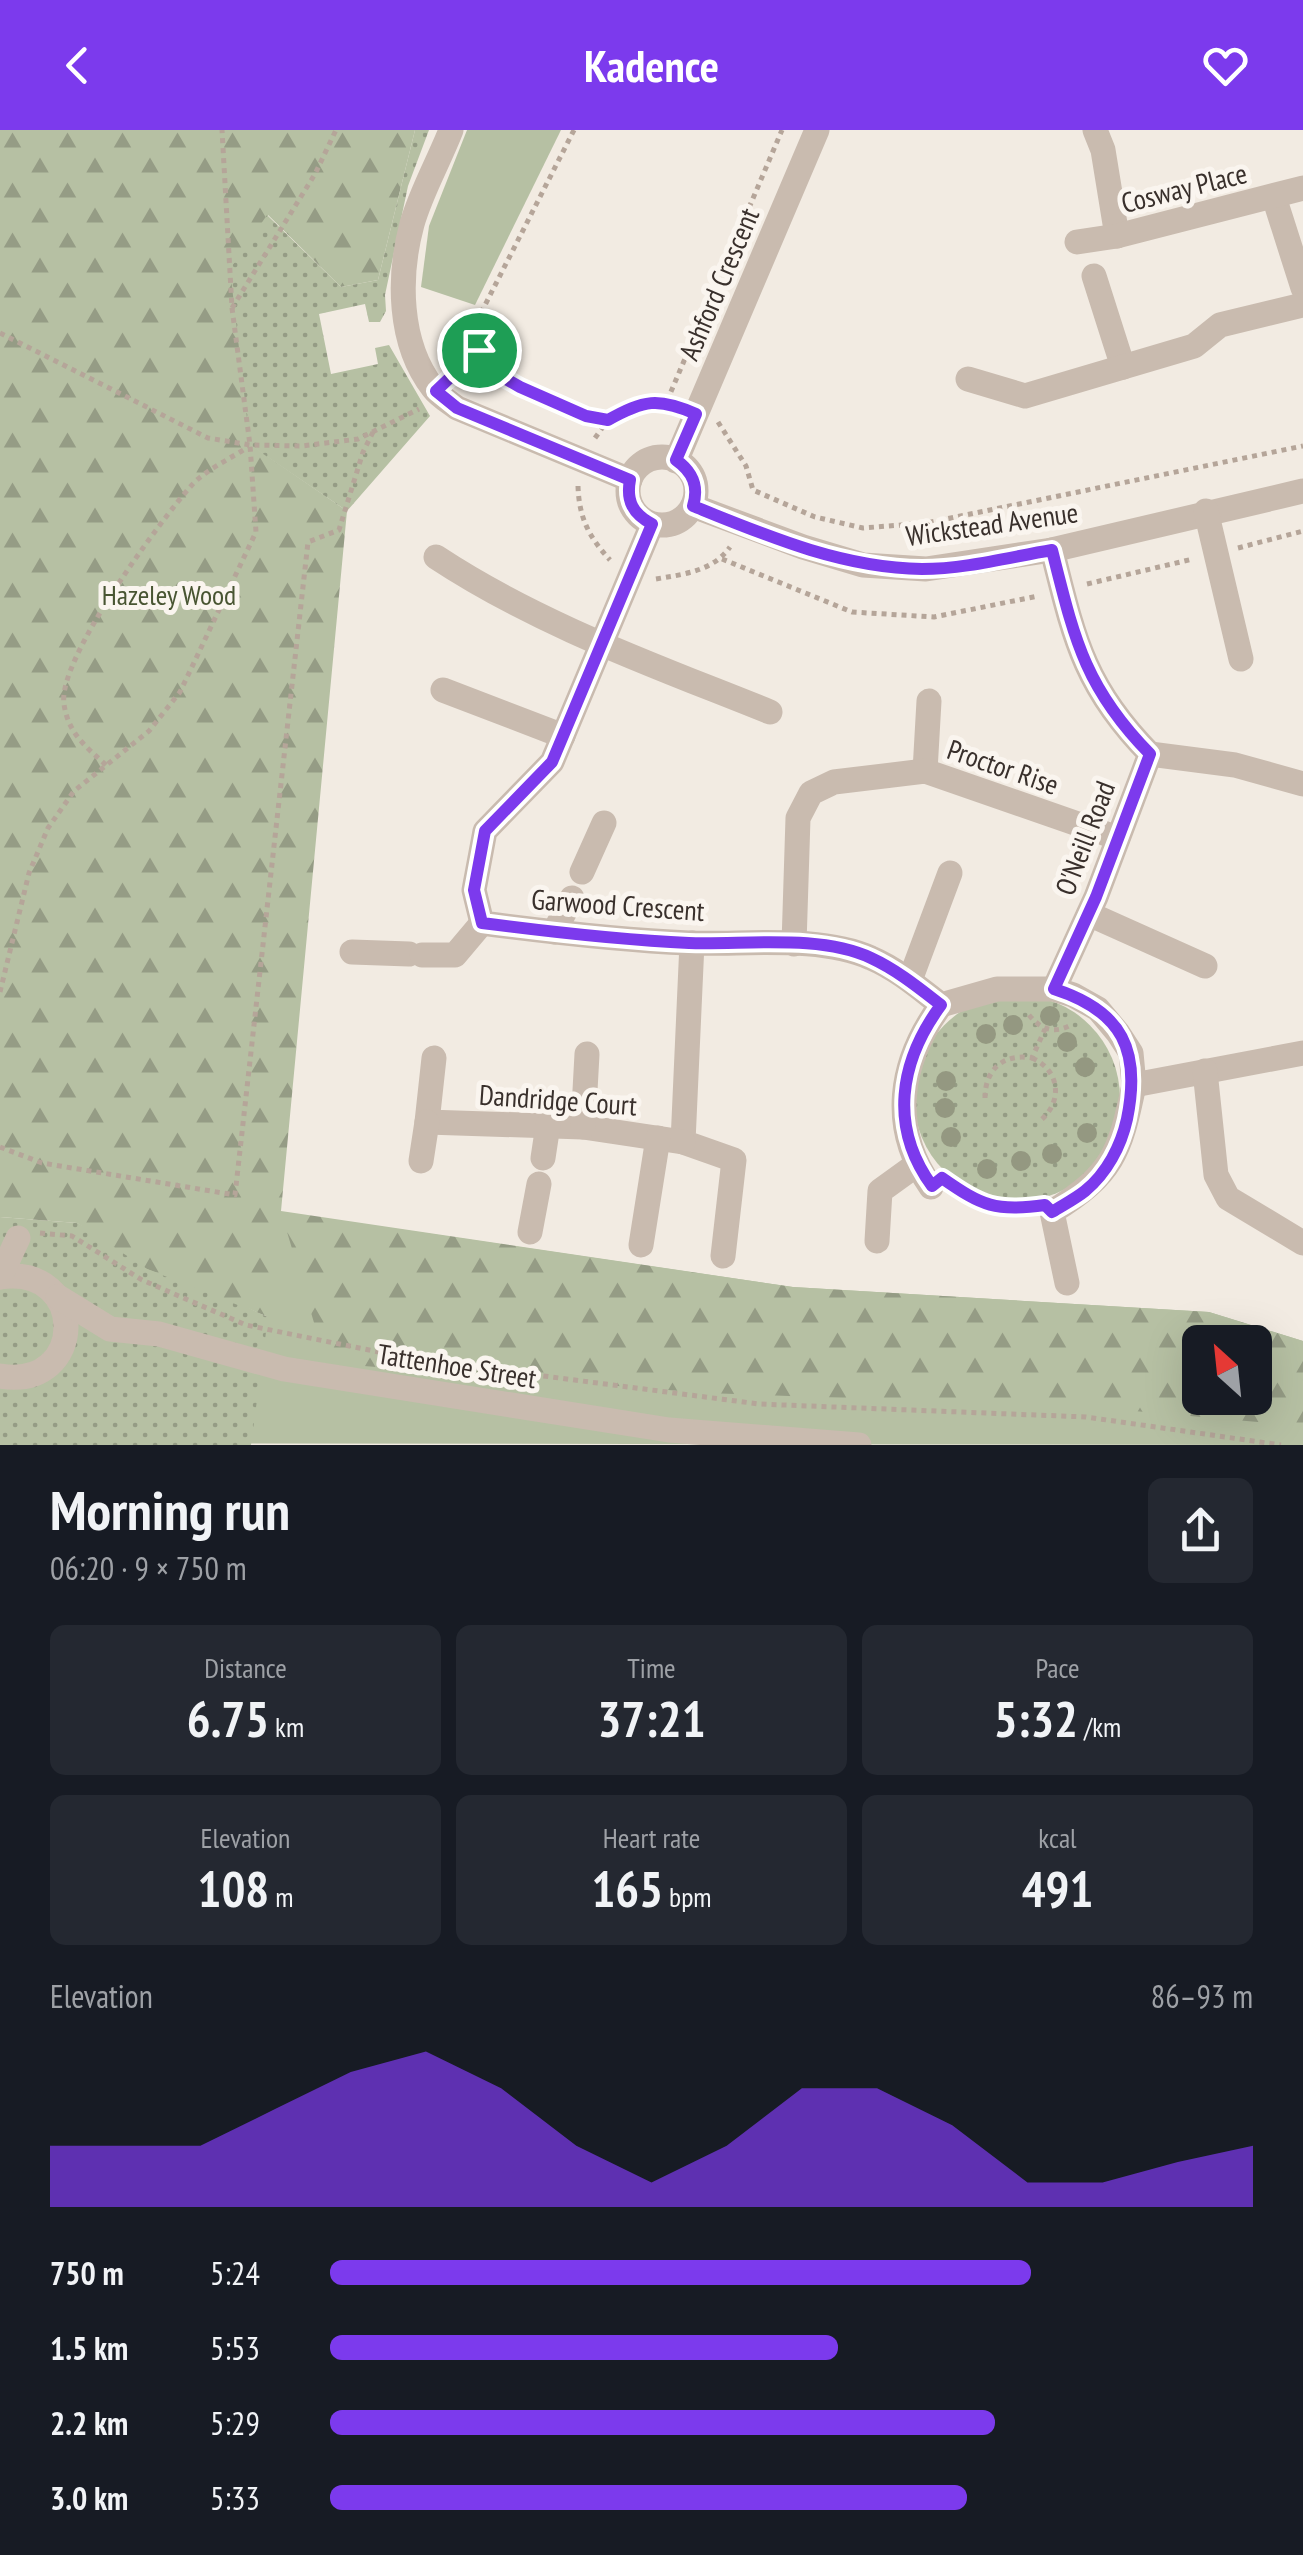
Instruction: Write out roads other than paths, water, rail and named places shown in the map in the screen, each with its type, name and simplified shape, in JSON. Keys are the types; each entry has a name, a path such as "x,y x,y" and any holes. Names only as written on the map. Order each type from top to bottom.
{"street":[{"path":"451,130 412,222 403,277 406,326 417,358 436,391 457,408 630,480"},
{"name":"Ashford Crescent","path":"676,460 817,130"},
{"path":"1095,130 1103,150 1117,236"},
{"name":"Cosway Place","path":"1077,242 1117,236 1303,188"},
{"path":"1274,197 1303,288"},
{"path":"1094,276 1123,367"},
{"path":"968,379 1024,396 1194,346 1220,325 1303,305"},
{"path":"654,458 676,460 685,466 696,484 693,506 680,520 662,526 652,524 635,512 630,502 630,480 636,470 654,458"},
{"name":"Wickstead Avenue","path":"693,506 863,565 926,569 1052,550 1303,490"},
{"path":"1206,511 1241,658"},
{"path":"352,952 455,955 482,923 474,890 485,831 552,762 652,524"},
{"path":"1052,550 1085,667 1108,708 1150,754 1235,765 1303,784"},
{"path":"436,557 490,592 600,644 770,712"},
{"path":"442,690 562,736"},
{"name":"Proctor Rise","path":"925,772 929,701"},
{"name":"O'Neill Road","path":"1054,989 1089,914 1150,754"},
{"name":"Proctor Rise","path":"794,944 798,818 811,793 834,782 925,772 1118,838"},
{"path":"582,872 604,823"},
{"path":"910,980 950,873"},
{"path":"554,932 572,898"},
{"path":"1089,914 1205,966"},
{"name":"Garwood Crescent","path":"482,923 692,943 794,944 869,957 910,980 941,1005"},
{"path":"641,1245 671,1140 692,943"},
{"path":"932,1186 916,1165 902,1098 910,1064 941,1005 996,989 1054,989 1098,1009 1131,1053 1134,1084 1122,1140 1111,1161 1086,1191 1052,1212 1067,1283"},
{"path":"1134,1084 1303,1053"},
{"path":"583,1127 588,1054"},
{"path":"421,1161 434,1058"},
{"path":"1205,1071 1216,1174 1228,1198 1302,1243"},
{"name":"Dandridge Court","path":"427,1122 583,1127 671,1140 734,1160 723,1256"},
{"path":"530,1232 548,1125"},
{"path":"876,1241 880,1191 916,1165"},
{"path":"18,1238 32,1278 0,1277 18,1238"},
{"name":"Tattenhoe Street","path":"32,1278 110,1330 160,1334 284,1369 669,1430 859,1445"},
{"path":"0,1376 19,1378 37,1374 52,1364 62,1349 66,1332 65,1314 58,1298"},
{"path":"62,1349 110,1330"}],"park label":[{"name":"Hazeley Wood","path":"169,595"}]}
